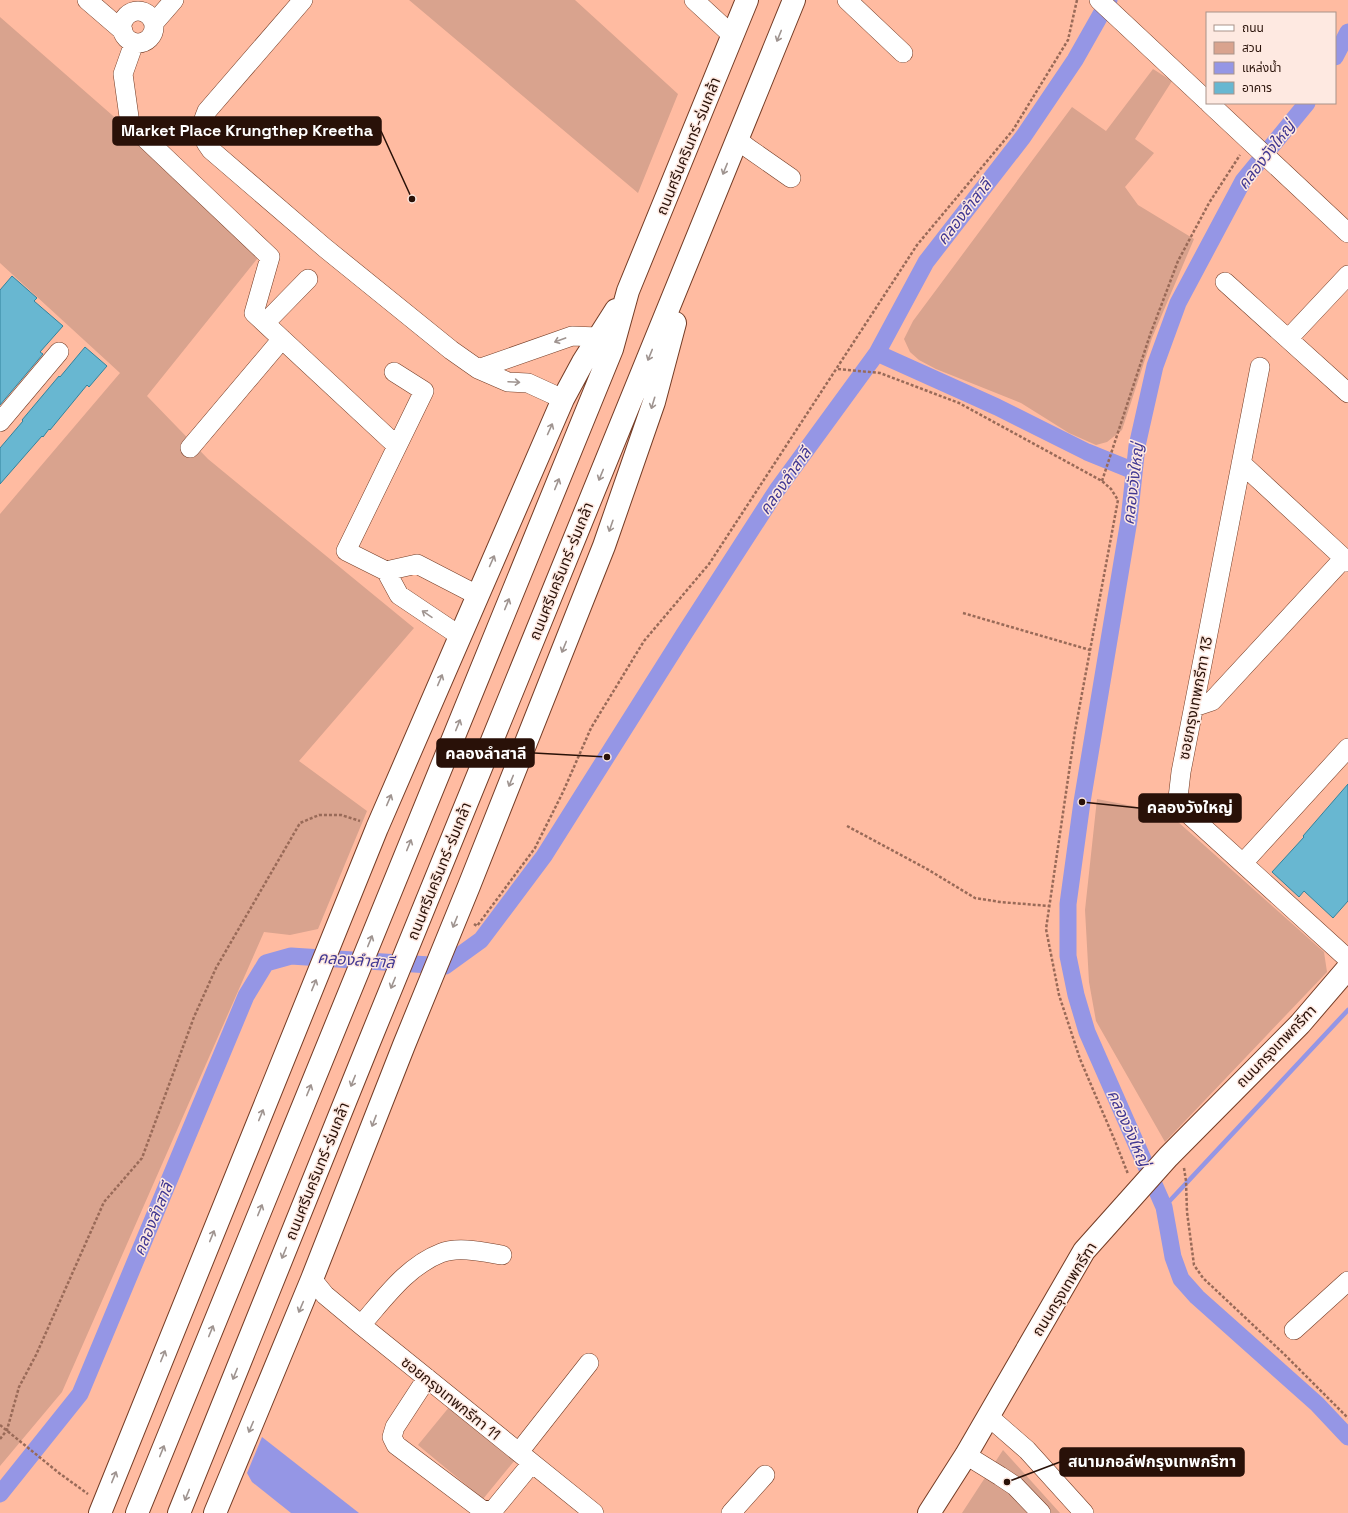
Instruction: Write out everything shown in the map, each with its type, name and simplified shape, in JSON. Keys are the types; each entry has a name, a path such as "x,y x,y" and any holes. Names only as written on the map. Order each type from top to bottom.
{"main road":[{"name":"ถนนศรีนครินทร์-ร่มเกล้า","path":"137,1513 612,349 628,291 747,0"},
{"name":"ถนนศรีนครินทร์-ร่มเกล้า","path":"180,1513 368,1045 794,0"},
{"name":"ถนนศรีนครินทร์-ร่มเกล้า","path":"215,1513 312,1279 604,546 654,402 700,230"},
{"name":"ถนนศรีนครินทร์-ร่มเกล้า","path":"101,1509 363,862 477,595 563,399 583,362 628,291"},
{"name":"ถนนกรุงเทพกรีฑา","path":"929,1513 966,1455 1084,1251 1098,1234 1176,1160 1300,1024 1348,968"}],"street":[{"path":"87,0 129,37 146,42 150,38 155,28 149,14 135,11 130,13 123,21 129,37 123,74 130,124 270,256 254,313 398,446"},
{"path":"154,23 174,0"},
{"path":"303,0 207,111 201,124 202,137 211,150 325,248 451,350 478,369 508,382 528,383 563,399"},
{"path":"694,0 733,36"},
{"path":"847,0 903,53"},
{"path":"1099,0 1206,100"},
{"path":"1210,104 1348,233"},
{"path":"738,139 748,148 790,178"},
{"path":"1288,339 1348,275"},
{"path":"265,323 308,278"},
{"path":"1225,282 1348,393"},
{"path":"478,369 572,336 598,338"},
{"path":"190,448 282,339"},
{"path":"0,422 59,352"},
{"name":"ซอยกรุงเทพกรีฑา 13","path":"1260,367 1194,707 1178,798 1183,809 1348,959"},
{"path":"394,372 424,391 346,551 386,571 399,595 460,636"},
{"path":"1194,707 1212,701 1346,560 1241,463"},
{"path":"386,571 417,564 477,595"},
{"path":"1242,863 1348,748"},
{"path":"361,1325 406,1276 422,1264 441,1253 474,1251 502,1256"},
{"name":"ซอยกรุงเทพกรีฑา 11","path":"312,1279 325,1295 361,1325 594,1513"},
{"path":"1294,1330 1348,1281"},
{"path":"427,1378 394,1427 392,1437 396,1445 481,1509 489,1511 494,1508 525,1458 589,1363"},
{"path":"988,1416 1027,1450 1084,1513"},
{"path":"966,1455 1015,1486 1041,1513"},
{"path":"731,1513 765,1475"}],"path":[{"path":"472,923 477,926 535,848 563,792 591,728 644,641 709,564 838,369 917,245 1013,130 1068,40 1077,0"},
{"path":"1102,481 1150,334 1178,261 1209,204 1244,149"},
{"path":"838,369 880,373 959,403 1102,481 1111,489 1118,500 1074,731 1046,929 1059,995 1080,1059 1129,1178"},
{"path":"963,613 1090,650"},
{"path":"0,1439 7,1430 19,1387 36,1355 104,1202 142,1158 194,1018 216,968 300,823 319,815 341,815 377,828"},
{"path":"847,826 975,898 1000,902 1050,906"},
{"path":"1176,1160 1186,1181 1187,1212 1194,1265 1203,1278 1284,1354 1348,1418"},
{"path":"0,1424 101,1509"}],"green space":[{"path":"409,0 575,0 678,94 638,193"},
{"path":"0,17 265,249 147,396 208,459 414,628 299,761 367,811 318,929 290,935 264,932 62,1392 0,1466 0,514 120,373 0,263"},
{"path":"1153,69 1172,81 1135,139 1154,153 1125,187 1138,205 1194,239 1152,338 1122,430 1107,442 1096,445 1069,433 1021,403 936,369 919,360 910,352 904,339 913,321 1072,107 1106,131"},
{"path":"1097,799 1168,813 1324,952 1327,972 1165,1142 1096,1021 1089,982 1085,910"},
{"path":"450,1406 515,1460 483,1499 418,1445"},
{"path":"1003,1450 1060,1513 962,1513"}],"water":[{"path":"262,1437 359,1513 291,1513 252,1482 247,1473"}],"building":[{"path":"12,276 37,298 34,301 63,326 40,352 43,354 0,405 0,290"},
{"path":"85,347 107,366 89,387 87,385 50,430 49,429 43,437 42,436 0,484 0,448 59,376 60,377"},
{"path":"1348,784 1348,901 1333,918 1304,891 1299,897 1272,872 1304,837 1303,836"}],"waterway":[{"name":"คลองลำสาลี","path":"0,1494 80,1394 246,996 266,963 291,956 445,966 481,940 544,856 777,490 877,353 926,262 1023,137 1075,60 1109,0"},
{"name":"คลองวังใหญ่","path":"1336,55 1348,32"},
{"name":"คลองวังใหญ่","path":"1306,104 1243,181 1178,303 1155,366 1137,446 1129,520 1082,802 1068,904 1068,956 1076,995 1087,1032 1164,1207 1173,1257 1181,1279 1197,1297 1317,1404 1348,1437"},
{"path":"877,353 997,407 1087,452 1134,471"},
{"path":"1164,1207 1348,1010"}],"place":[{"name":"Market Place Krungthep Kreetha","path":"412,199"},
{"name":"คลองลำสาลี","path":"607,757"},
{"name":"คลองวังใหญ่","path":"1082,802"},
{"name":"สนามกอล์ฟกรุงเทพกรีฑา","path":"1007,1482"}]}
